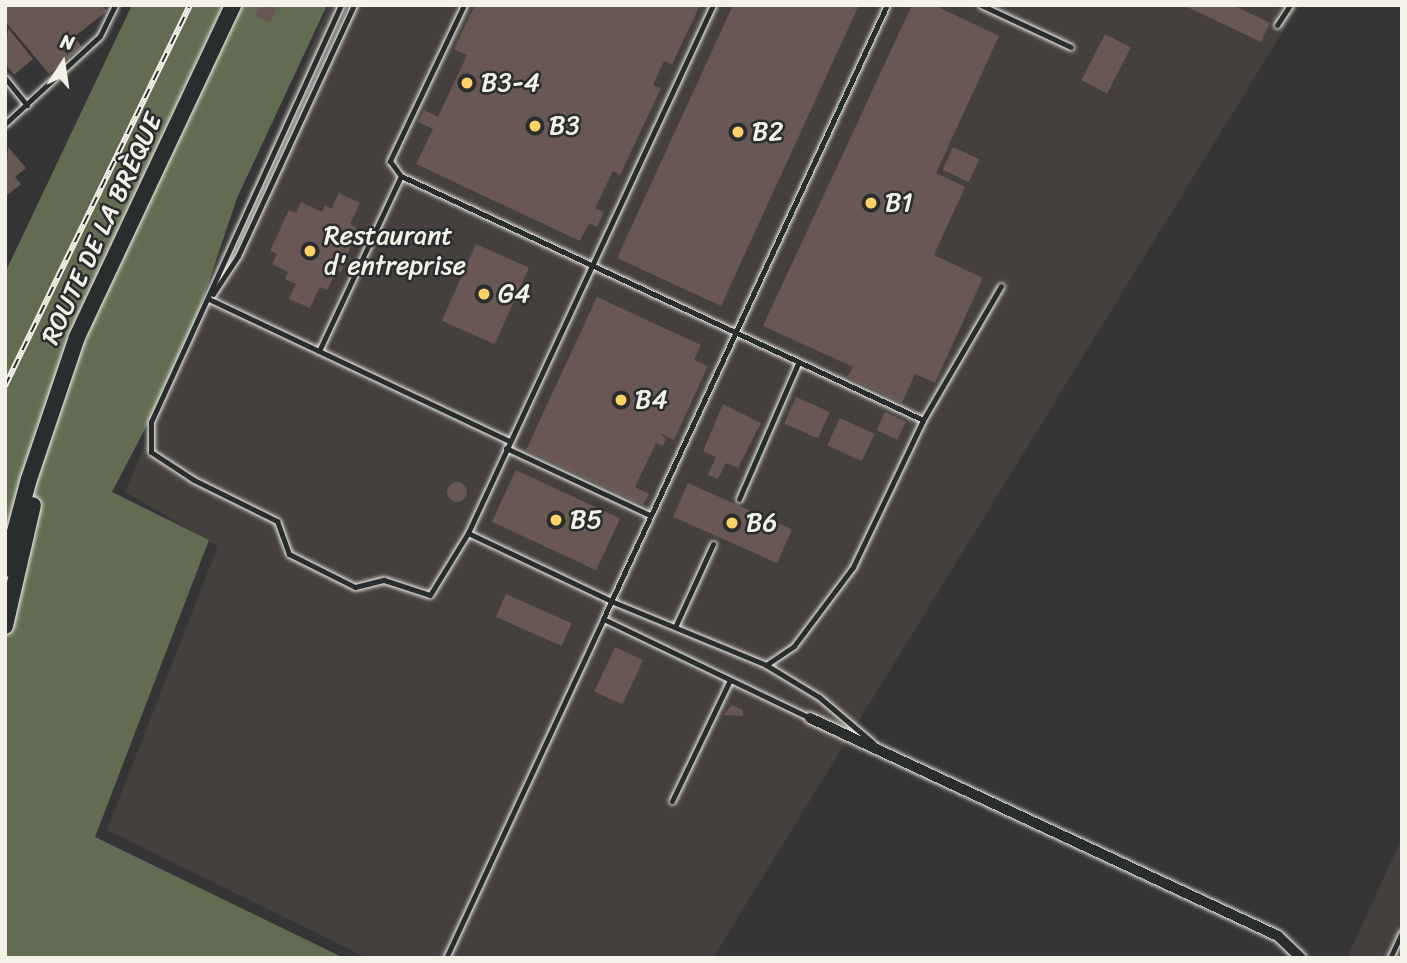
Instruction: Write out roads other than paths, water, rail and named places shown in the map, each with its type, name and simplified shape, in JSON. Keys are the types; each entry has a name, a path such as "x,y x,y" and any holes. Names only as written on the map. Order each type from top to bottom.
{"main road":[{"name":"ROUTE DE LA BRÈQUE","path":"5,569 29,479 63,376 108,268 233,5"},
{"path":"5,626 63,376"}],"street":[{"path":"810,718 1278,936 1301,958"}],"lane":[{"path":"5,124 100,36 115,5"},
{"path":"341,5 218,269 209,299 151,422 151,452 194,480 277,520 289,554 355,586 384,580 430,596 468,533 713,5"},
{"path":"209,299 238,256 354,5"},
{"path":"464,5 390,161 401,176 923,420"},
{"path":"446,958 887,5"},
{"path":"981,5 1070,47"},
{"path":"1277,25 1290,5"},
{"path":"5,78 27,105"},
{"path":"318,351 401,176"},
{"path":"766,665 794,646 853,567 923,420 1001,286"},
{"path":"209,299 650,515"},
{"path":"739,499 798,363"},
{"path":"468,533 611,601 676,625 766,665 819,697 885,753"},
{"path":"676,625 713,544"},
{"path":"603,619 810,718"},
{"path":"671,801 730,680"},
{"path":"1390,958 1402,932"}],"railway":[{"path":"5,386 190,5"}],"place":[{"name":"B3-4","path":"467,83"},
{"name":"B3","path":"535,126"},
{"name":"B2","path":"738,132"},
{"name":"B1","path":"871,203"},
{"name":"Restaurant d'entreprise","path":"310,251"},
{"name":"G4","path":"484,294"},
{"name":"B4","path":"621,400"},
{"name":"B5","path":"556,520"},
{"name":"B6","path":"732,523"}]}
